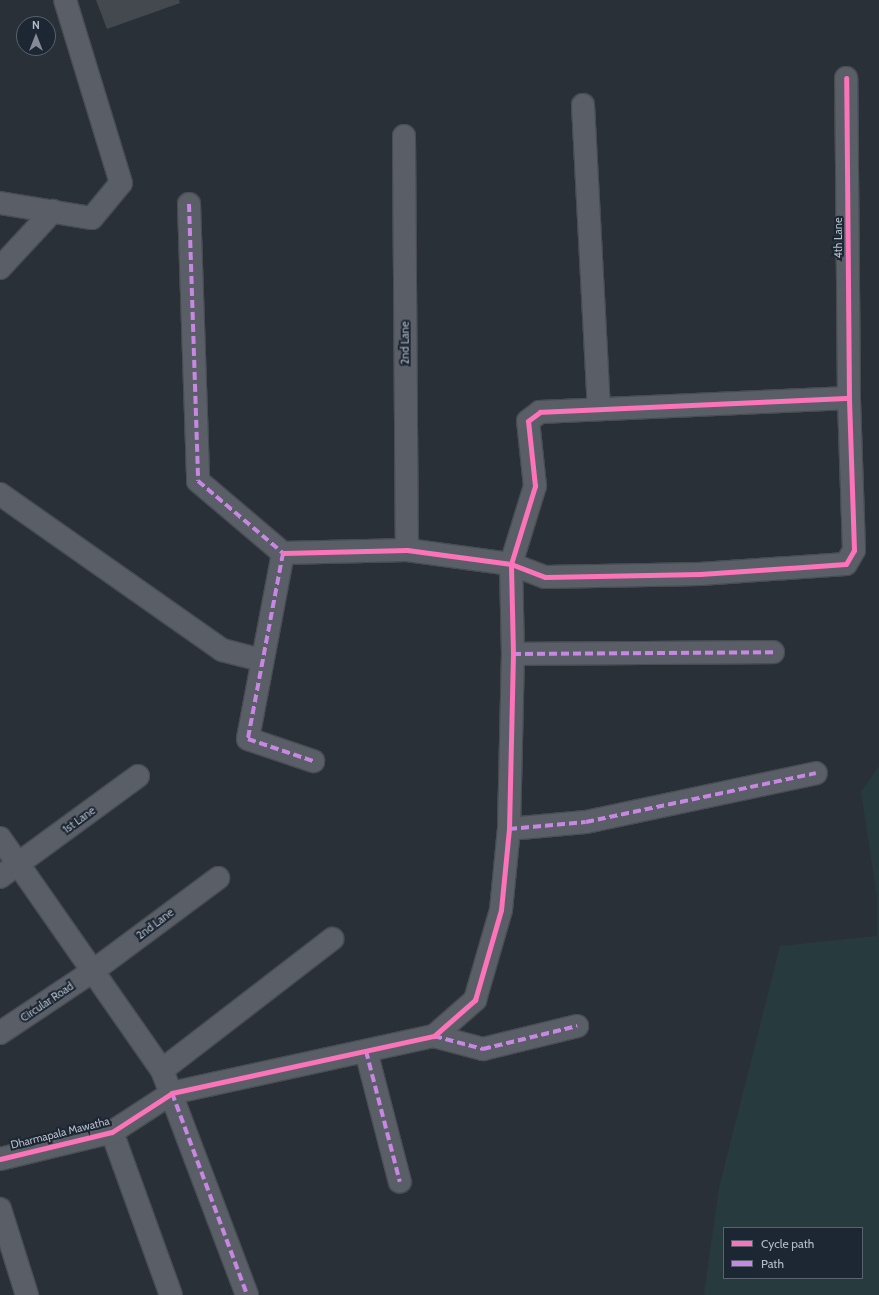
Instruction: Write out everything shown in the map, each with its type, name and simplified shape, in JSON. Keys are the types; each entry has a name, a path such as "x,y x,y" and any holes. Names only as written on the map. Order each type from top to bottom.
{"street":[{"path":"0,203 92,218 121,183 65,0"},
{"name":"4th Lane","path":"511,564 545,577 700,574 846,564 854,550 849,398 846,78"},
{"path":"583,104 599,408"},
{"name":"2nd Lane","path":"404,136 407,550"},
{"path":"189,204 198,482 283,553 407,550 511,564"},
{"path":"0,268 53,211"},
{"path":"434,1036 475,1000 501,910 509,829 513,654 511,564 534,486 528,421 540,412 599,408 849,398"},
{"path":"0,494 222,650 261,660"},
{"path":"283,553 261,660 248,739 312,761"},
{"path":"513,654 773,652"},
{"path":"509,829 586,822 816,774"},
{"name":"1st Lane","path":"0,877 138,776"},
{"path":"0,838 162,1070 172,1093 247,1295"},
{"name":"2nd Lane","path":"93,971 218,878"},
{"path":"162,1070 332,939"},
{"name":"Circular Road","path":"0,1033 93,971"},
{"path":"172,1093 434,1036 483,1049 577,1026"},
{"path":"366,1051 400,1182"},
{"name":"Dharmapala Mawatha","path":"0,1159 112,1132 172,1093"},
{"path":"112,1132 171,1295"},
{"path":"0,1209 27,1295"}],"green space":[{"path":"879,766 879,1295 704,1295 719,1188 780,946 877,936 877,897 861,792"}],"building":[{"path":"96,0 179,0 180,3 107,29"}],"marked path":[{"path":"189,204 198,481 283,553 248,739 313,761"},
{"path":"513,654 773,652"},
{"path":"509,829 586,822 816,773"},
{"path":"434,1036 483,1049 577,1026"},
{"path":"366,1051 400,1182"},
{"path":"172,1093 247,1295"}],"cycle path":[{"path":"283,553 407,550 511,564 545,577 700,574 846,564 854,550 849,398 846,78"},
{"path":"0,1159 112,1132 172,1093 434,1036 475,1000 501,910 509,829 513,654 511,564 535,486 528,421 540,412 849,398"}]}
